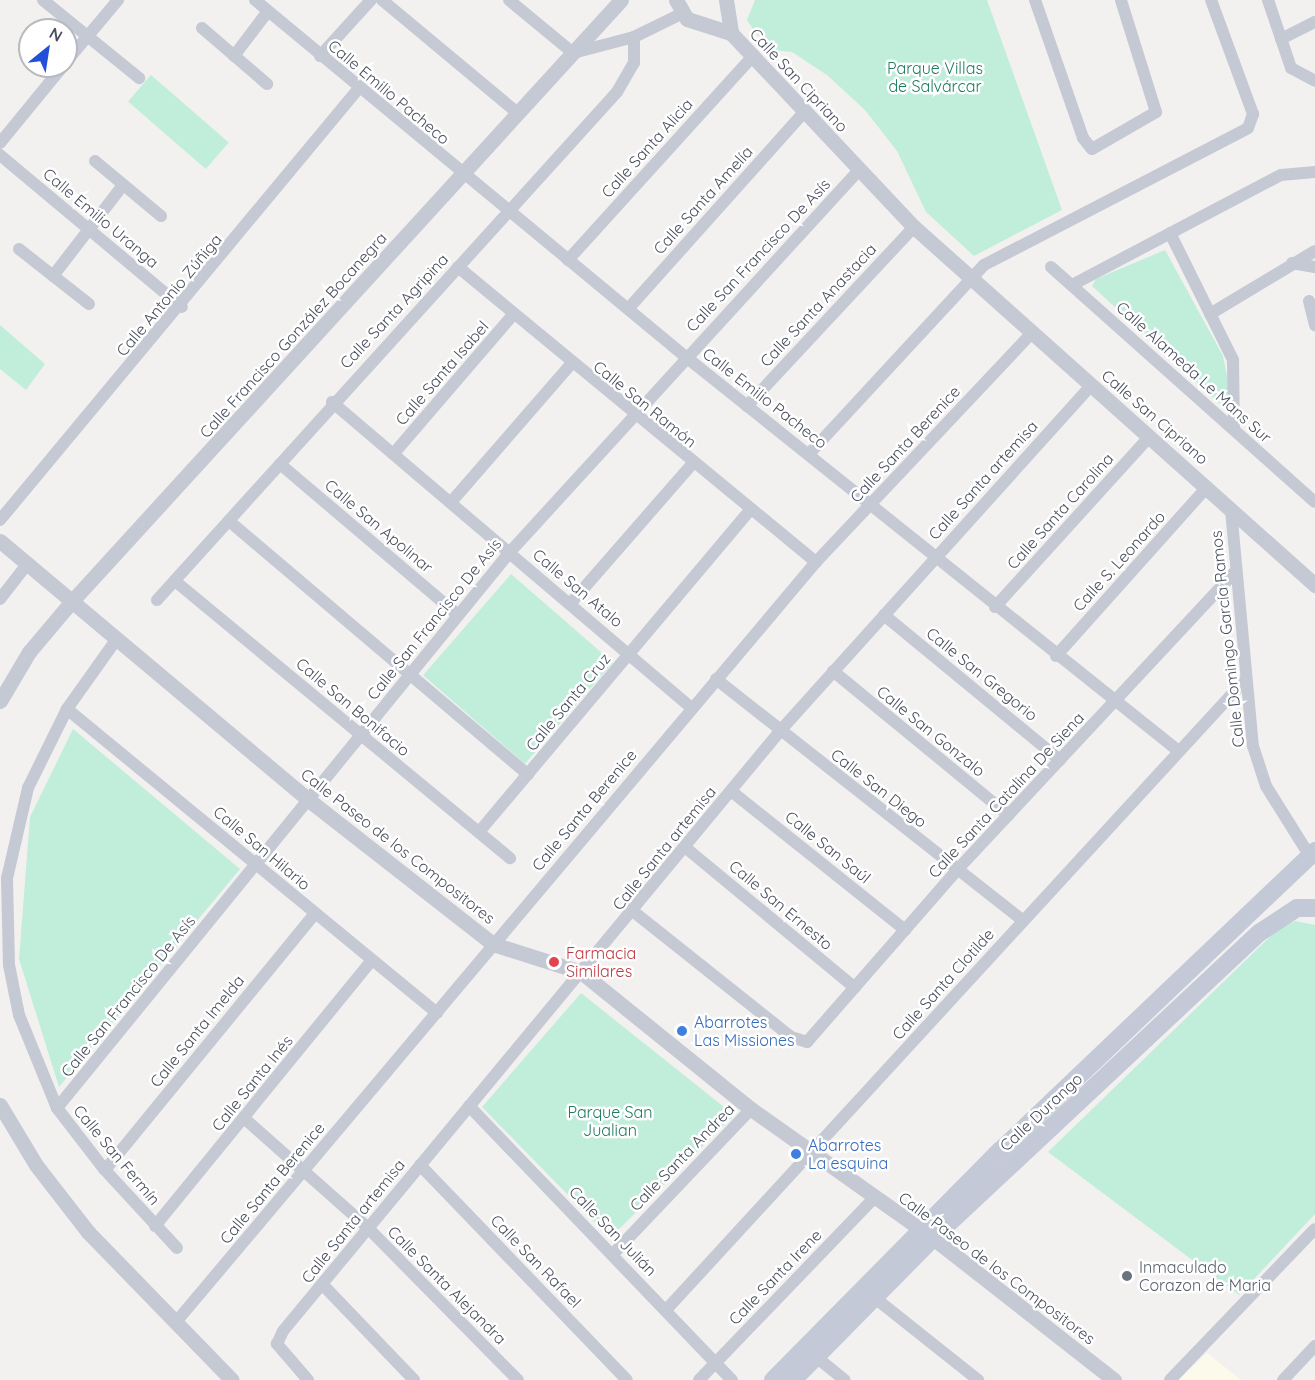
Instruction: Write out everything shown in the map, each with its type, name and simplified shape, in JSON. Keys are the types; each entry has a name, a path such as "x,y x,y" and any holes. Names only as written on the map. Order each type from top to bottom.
{"main road":[{"name":"Calle Durango","path":"773,1380 926,1234 1313,855"},
{"path":"1271,897 1286,914 1315,908"},
{"name":"Calle Durango","path":"793,1380 875,1298 926,1234 1286,914"}],"street":[{"path":"43,0 139,78"},
{"path":"78,48 118,0"},
{"name":"Calle Emilio Pacheco","path":"255,0 358,88 686,357 809,453 1056,656 1176,749"},
{"path":"320,56 371,0"},
{"path":"382,0 519,114"},
{"path":"509,0 573,53 634,37 679,7 731,33 730,2"},
{"name":"Calle Francisco González Bocanegra","path":"0,701 29,652 72,601 464,175 621,0"},
{"path":"1035,0 1083,138 1092,149 1156,112 1121,0"},
{"path":"809,453 969,278 1005,250 1252,122 1211,0"},
{"path":"1268,0 1295,75 1315,81"},
{"path":"234,56 268,11"},
{"path":"1281,39 1315,22"},
{"path":"202,28 267,84"},
{"name":"Calle San Cipriano","path":"731,33 802,113 969,278 1315,585"},
{"name":"Calle Santa Agripina","path":"157,600 280,464 332,402 617,92 634,63 634,37"},
{"name":"Calle Santa Alicia","path":"567,260 751,58"},
{"path":"0,142 53,78"},
{"name":"Calle Antonio Zúñiga","path":"0,520 182,307 358,88"},
{"name":"Calle Santa Amelía","path":"628,309 802,113"},
{"name":"Calle Emilio Uranga","path":"0,155 182,307"},
{"path":"95,161 161,216"},
{"name":"Calle San Francisco De Asís","path":"57,1108 310,801 457,614 510,552 632,414 859,170"},
{"path":"1072,285 1281,175 1315,172"},
{"path":"53,276 123,185"},
{"name":"Calle Santa Anastacia","path":"747,406 914,226"},
{"path":"1170,233 1210,314 1237,378 1234,429"},
{"path":"19,249 89,304"},
{"path":"1210,314 1315,251"},
{"path":"1292,263 1315,267"},
{"name":"Calle San Ramón","path":"458,267 571,364 816,561"},
{"name":"Calle Alameda Le Mans Sur","path":"1051,267 1315,502"},
{"path":"1309,301 1315,325"},
{"name":"Calle Santa Isabel","path":"395,452 513,315"},
{"name":"Calle Santa Berenice","path":"176,1322 816,561 1032,333"},
{"path":"452,501 571,364"},
{"name":"Calle Santa artemisa","path":"308,1380 277,1344 322,1284 367,1227 634,912 780,731 1091,385"},
{"name":"Calle San Atalo","path":"332,402 395,452 691,707"},
{"name":"Calle Santa Carolina","path":"995,607 1149,437"},
{"name":"Calle San Apolinar","path":"280,464 457,614"},
{"path":"570,604 693,464"},
{"name":"Calle S. Leonardo","path":"1056,656 1207,487"},
{"name":"Calle Santa Cruz","path":"479,832 751,509"},
{"name":"Calle Domingo García Ramos","path":"1231,510 1245,680 1253,746 1266,786 1313,855"},
{"path":"229,521 411,672 528,775"},
{"name":"Calle Paseo de los Compositores","path":"0,541 310,801 493,944 581,972 751,1109 926,1234 1114,1380"},
{"path":"0,599 28,563"},
{"name":"Calle Santa Catalina De Siena","path":"634,912 803,1043 957,870 1236,571"},
{"name":"Calle San Bonifacio","path":"175,581 510,858"},
{"name":"Calle San Gregorio","path":"884,615 1060,760"},
{"name":"Calle San Fermín","path":"116,640 67,709 32,778 7,878 9,965 19,1015 57,1108 105,1170 177,1248"},
{"name":"Calle San Gonzalo","path":"833,672 1008,815"},
{"name":"Calle San Diego","path":"716,679 1023,921"},
{"name":"Calle Santa Clotilde","path":"666,1310 813,1154 1176,749 1245,680"},
{"name":"Calle San Hilario","path":"67,709 437,1013"},
{"name":"Calle San Saúl","path":"731,791 905,930"},
{"name":"Calle San Ernesto","path":"686,848 855,987"},
{"name":"Calle Santa Imelda","path":"105,1170 315,913"},
{"name":"Calle Santa Inés","path":"155,1226 245,1119 372,960"},
{"path":"0,1105 36,1165 88,1232 232,1380"},
{"name":"Calle San Julián","path":"469,1106 732,1380"},
{"name":"Calle Santa Andrea","path":"613,1254 751,1109"},
{"name":"Calle Santa Alejandra","path":"245,1119 367,1227 518,1380"},
{"name":"Calle San Rafael","path":"420,1165 627,1380"},
{"name":"Calle Santa Irene","path":"699,1380 874,1198"},
{"path":"1170,1380 1315,1228"},
{"path":"322,1284 414,1380"},
{"path":"875,1298 978,1380"},
{"path":"1283,1380 1315,1346"},
{"path":"815,1356 845,1380"}],"shaded area":[{"path":"1207,1353 1241,1380 1179,1380"}],"green space":[{"name":"Parque Villas de Salvárcar","path":"755,0 987,0 1062,210 974,256 926,212 897,151 865,110 827,75 792,52 772,50 755,32 747,20"},
{"path":"151,75 229,143 206,169 128,101"},
{"path":"1165,250 1223,356 1230,391 1220,404 1092,286 1096,279"},
{"path":"0,325 45,364 26,390 0,369"},
{"path":"511,574 613,663 525,764 423,675"},
{"path":"73,729 240,869 59,1087 19,959 30,817"},
{"path":"1295,921 1315,925 1315,1214 1239,1295 1048,1152 1278,929"},
{"name":"Parque San Jualian","path":"581,993 734,1115 610,1238 482,1107"}],"place":[{"name":"Farmacia Similares","path":"554,962"},
{"name":"Abarrotes Las Missiones","path":"682,1031"},
{"name":"Abarrotes La esquina","path":"796,1154"},
{"name":"Inmaculado Corazon de Maria","path":"1127,1276"}]}
